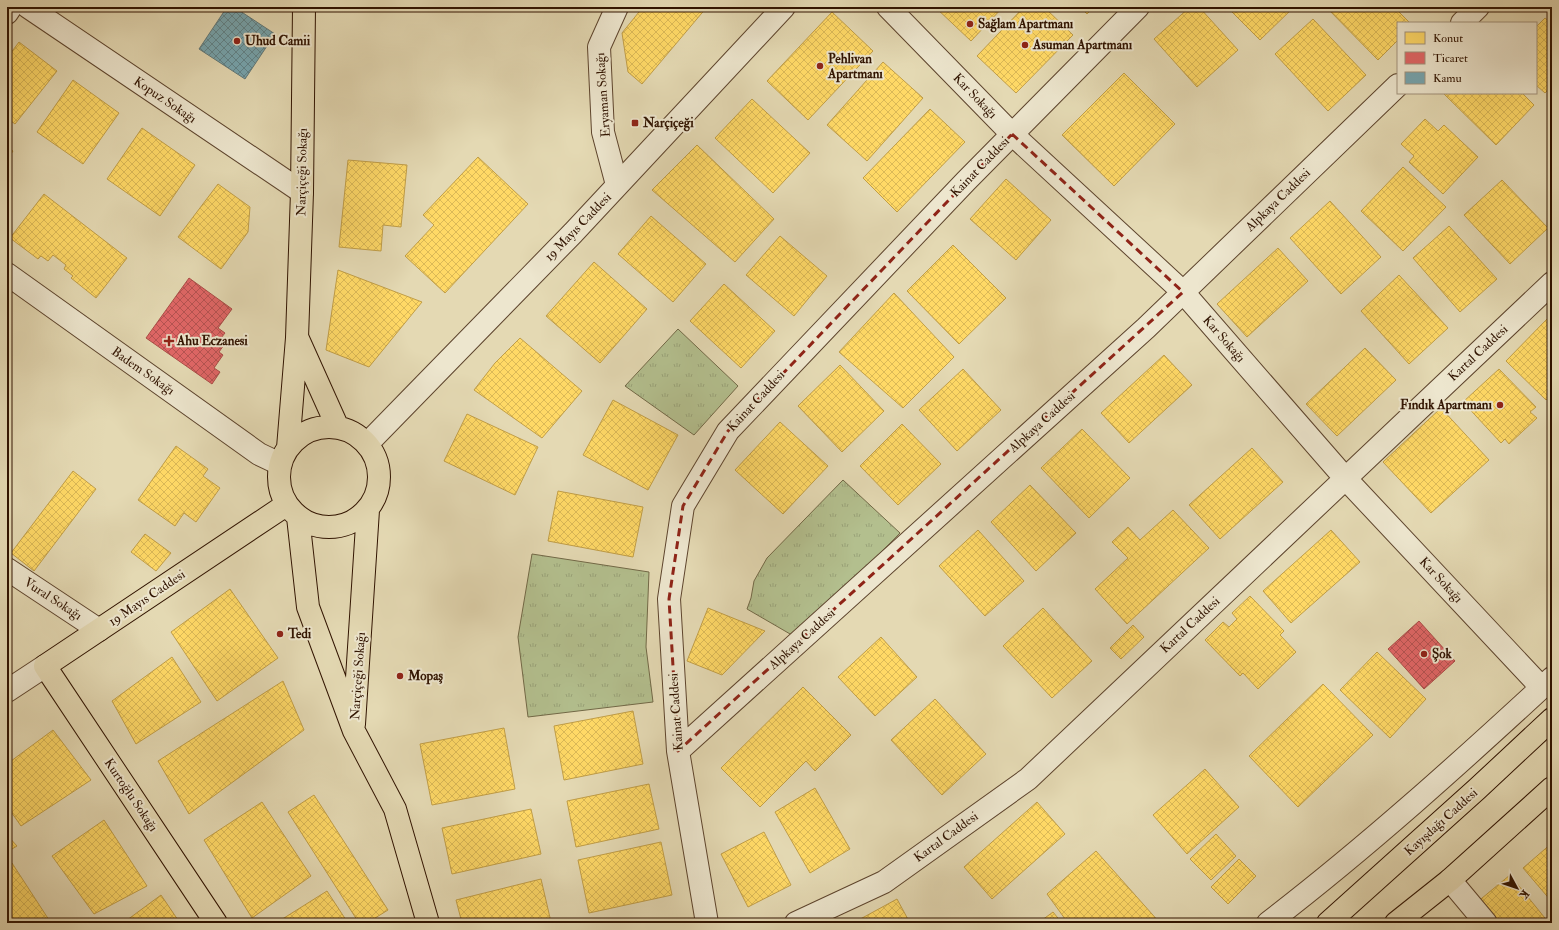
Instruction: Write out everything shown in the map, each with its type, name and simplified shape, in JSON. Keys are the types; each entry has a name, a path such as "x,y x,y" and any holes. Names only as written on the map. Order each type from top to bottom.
{"main road":[{"name":"Narçiçeği Sokağı","path":"284,456 298,438 310,431 323,427 338,428 354,433 367,444 375,455 380,469 376,497 368,510 357,520 342,526 326,528 311,525 292,511 281,492 279,478 284,456 297,338 302,192 304,7"},
{"name":"Narçiçeği Sokağı","path":"297,338 338,428"},
{"name":"Narçiçeği Sokağı","path":"368,510 354,731 395,809 428,923"},
{"name":"19 Mayıs Caddesi","path":"46,666 99,630 292,511"},
{"path":"292,511 308,607 354,731"},
{"name":"Kurtoğlu Sokağı","path":"46,666 216,923"},
{"name":"Kayışdağı Caddesi","path":"1328,923 1478,789 1552,719"},
{"path":"1396,923 1450,880 1552,790"}],"street":[{"path":"7,13 11,7"},
{"name":"Kopuz Sokağı","path":"28,7 302,192"},
{"name":"Eryaman Sokağı","path":"617,7 599,47 603,132 617,185"},
{"name":"19 Mayıs Caddesi","path":"367,444 617,185 784,7"},
{"name":"Kar Sokağı","path":"888,7 1012,134 1183,292 1345,478 1547,683"},
{"name":"Kainat Caddesi","path":"707,923 678,751 669,599 683,506 728,431 1012,134 1138,7"},
{"path":"1463,22 1478,7"},
{"name":"Alpkaya Caddesi","path":"678,751 1146,328 1397,86"},
{"name":"Badem Sokağı","path":"7,274 260,454 284,456"},
{"name":"Kartal Caddesi","path":"796,923 884,882 1028,779 1552,283"},
{"name":"Vural Sokağı","path":"7,569 99,630"},
{"name":"19 Mayıs Caddesi","path":"7,691 46,666"},
{"path":"1268,923 1320,883 1547,683"},
{"path":"1450,880 1486,923"}],"highlighted area":[{"path":"1012,134 1183,292 678,751 669,599 683,506 728,431"}],"green space":[{"path":"678,329 738,386 694,435 625,386"},
{"path":"843,480 900,533 797,638 747,609 751,598 754,581 767,558"},
{"path":"532,554 649,572 646,647 653,702 528,717 518,637"}],"building: Konut":[{"path":"643,7 707,7 642,84 628,72 622,33"},
{"name":"Sağlam Apartmanı","path":"935,7 1003,7 971,41"},
{"name":"Asuman Apartmanı","path":"1024,7 1044,7 1073,35 1016,93 977,56"},
{"path":"1080,7 1094,7 1087,14"},
{"path":"1190,7 1199,7 1238,50 1197,87 1154,39"},
{"path":"1227,7 1294,7 1260,40"},
{"path":"1326,7 1394,7 1409,22 1397,22 1397,41 1378,60"},
{"name":"Pehlivan Apartmanı","path":"832,12 873,51 808,120 767,81"},
{"path":"1545,18 1552,24 1552,86 1545,93 1537,86 1537,26"},
{"path":"1313,19 1366,75 1328,111 1275,54"},
{"path":"19,42 57,71 15,124 7,118 7,58"},
{"path":"883,62 923,98 867,161 827,125"},
{"path":"1124,73 1175,124 1114,186 1062,135"},
{"path":"73,80 119,113 83,164 37,132"},
{"path":"1444,94 1523,94 1534,105 1496,145"},
{"path":"752,99 810,153 773,193 715,138"},
{"path":"930,109 965,142 897,212 863,178"},
{"path":"1425,119 1438,131 1444,125 1478,157 1443,194 1409,162 1414,156 1401,144"},
{"path":"142,128 195,165 160,216 107,179"},
{"path":"697,145 774,219 735,262 652,190"},
{"path":"7,147 13,151 7,160"},
{"path":"478,157 528,204 445,293 405,256 434,225 423,215"},
{"path":"348,160 407,165 401,227 383,225 381,251 339,247"},
{"path":"1403,167 1446,207 1403,251 1361,211"},
{"path":"1006,179 1051,220 1016,260 970,219"},
{"path":"1502,180 1548,228 1510,264 1464,215"},
{"path":"218,184 250,207 248,232 221,269 178,237"},
{"path":"44,194 127,258 96,298 71,278 73,276 64,269 66,265 53,255 48,261 41,256 38,259 10,238"},
{"path":"1330,201 1381,257 1341,294 1290,238"},
{"path":"651,216 706,264 673,302 618,254"},
{"path":"1449,226 1497,279 1460,312 1413,258"},
{"path":"780,236 827,276 794,316 746,275"},
{"path":"953,245 1006,298 959,344 907,291"},
{"path":"1278,248 1308,281 1247,337 1217,304"},
{"path":"594,262 647,309 600,363 546,316"},
{"path":"338,270 422,302 369,367 326,350"},
{"path":"1399,275 1448,328 1409,364 1361,311"},
{"path":"724,284 775,331 741,368 690,321"},
{"path":"894,293 954,357 903,408 839,352"},
{"path":"1547,319 1552,324 1552,394 1546,400 1506,361"},
{"path":"520,338 582,391 542,438 474,390 495,363"},
{"path":"1365,348 1396,380 1337,436 1306,404"},
{"path":"1164,355 1192,385 1129,443 1101,413"},
{"path":"840,365 884,411 842,452 798,406"},
{"path":"963,369 1001,410 957,451 919,410"},
{"name":"Fındık Apartmanı","path":"1499,369 1536,407 1530,412 1537,418 1509,444 1505,439 1501,443 1463,402"},
{"path":"613,400 678,435 648,490 583,455"},
{"path":"1441,408 1489,460 1431,513 1383,462"},
{"path":"467,414 538,447 515,495 444,461"},
{"path":"780,422 828,466 783,514 735,470"},
{"path":"902,424 941,464 898,505 860,466"},
{"path":"1082,429 1130,478 1089,518 1041,468"},
{"path":"176,446 208,469 203,476 220,488 196,522 184,513 175,526 138,500"},
{"path":"1252,448 1283,482 1220,539 1189,505"},
{"path":"73,471 96,489 34,571 11,553"},
{"path":"1030,485 1076,533 1036,571 991,522"},
{"path":"558,491 643,507 633,557 548,541"},
{"path":"1173,510 1209,548 1127,624 1095,589 1128,558 1112,542 1128,527 1140,540"},
{"path":"978,530 1024,581 985,616 939,566"},
{"path":"1331,530 1360,562 1291,623 1263,591"},
{"path":"145,534 171,553 156,571 131,552"},
{"path":"230,589 278,658 217,701 171,632"},
{"path":"1250,596 1284,631 1280,635 1296,652 1258,689 1243,673 1240,676 1205,640 1223,622 1229,627 1237,619 1232,613"},
{"path":"708,608 765,631 722,675 687,661"},
{"path":"1043,608 1092,661 1052,698 1003,646"},
{"path":"1133,625 1144,637 1121,659 1110,648"},
{"path":"881,637 917,677 875,716 838,677"},
{"path":"1377,652 1426,699 1390,738 1340,690"},
{"path":"172,657 201,702 136,744 112,701"},
{"path":"283,681 304,730 189,814 158,761"},
{"path":"1323,684 1373,735 1298,807 1249,756"},
{"path":"803,687 851,735 815,771 806,761 760,807 721,768"},
{"path":"935,699 986,754 942,795 891,740"},
{"path":"633,711 643,764 564,780 554,726"},
{"path":"504,728 515,789 432,805 420,744"},
{"path":"53,730 91,780 21,826 7,806 7,764"},
{"path":"1205,769 1239,807 1187,854 1153,815"},
{"path":"649,784 659,829 576,847 567,801"},
{"path":"815,788 850,849 810,873 775,812"},
{"path":"314,795 388,910 367,923 359,923 288,812"},
{"path":"262,802 311,876 252,918 204,840"},
{"path":"1037,802 1065,834 992,899 964,867"},
{"path":"531,809 541,854 452,874 442,828"},
{"path":"104,820 147,886 94,914 52,856"},
{"path":"764,832 791,885 748,907 721,854"},
{"path":"1216,834 1236,856 1211,880 1190,859"},
{"path":"7,835 17,846 7,852"},
{"path":"661,842 672,895 589,913 578,860"},
{"path":"1552,843 1552,902 1523,868"},
{"path":"1096,851 1160,923 1068,923 1047,894"},
{"path":"1239,859 1256,876 1228,904 1211,887"},
{"path":"12,863 51,923 7,923 7,867"},
{"path":"1510,875 1549,923 1493,923 1476,903"},
{"path":"541,879 551,922 462,923 456,900"},
{"path":"327,891 348,923 276,923"},
{"path":"161,895 180,923 123,923"},
{"path":"897,899 910,923 853,923"},
{"path":"1053,912 1062,923 1038,923"}],"building: Ticaret":[{"path":"189,278 232,309 218,328 225,333 221,338 226,342 219,352 223,355 214,368 220,372 212,384 146,338"},
{"path":"1419,621 1455,661 1424,689 1388,649"}],"building: Kamu":[{"name":"Uhud Camii","path":"227,7 234,7 275,34 245,79 199,49"}],"place":[{"name":"Sağlam Apartmanı","path":"970,24"},
{"name":"Uhud Camii","path":"237,41"},
{"name":"Asuman Apartmanı","path":"1025,45"},
{"name":"Pehlivan Apartmanı","path":"820,66"},
{"name":"Narçiçeği","path":"635,123"},
{"name":"Ahu Eczanesi","path":"169,341"},
{"name":"Fındık Apartmanı","path":"1500,405"},
{"name":"Tedi","path":"280,634"},
{"name":"Şok","path":"1424,654"},
{"name":"Mopaş","path":"400,676"}]}
